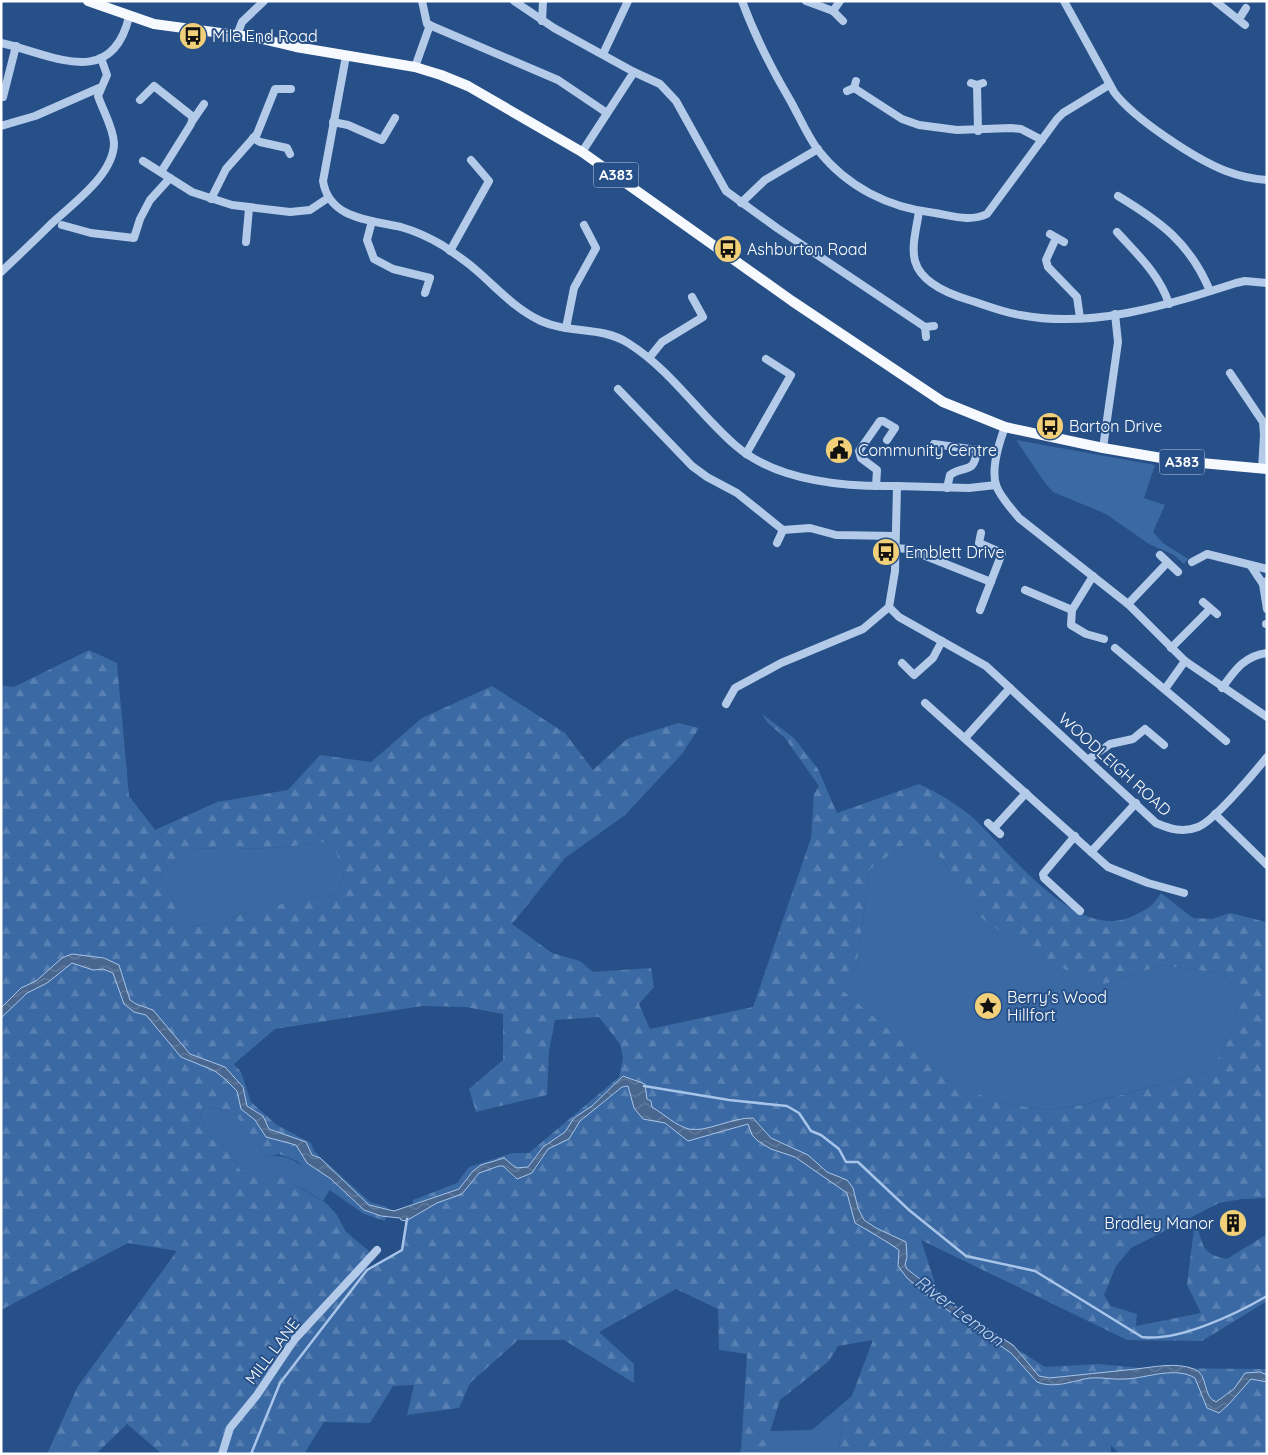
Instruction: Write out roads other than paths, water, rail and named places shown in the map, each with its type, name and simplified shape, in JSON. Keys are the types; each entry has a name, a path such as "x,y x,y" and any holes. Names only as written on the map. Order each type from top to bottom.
{"main road":[{"name":"A383","path":"88,1 129,17 167,26 237,35 415,67 468,86 582,152 784,296 908,378 930,395 978,418 1103,448 1179,461 1264,469"}],"street":[{"path":"237,35 242,22 264,1"},
{"path":"422,1 425,20 430,25 558,80 607,113"},
{"path":"514,1 542,21 634,72 660,84 670,93 717,178 726,190 741,203 925,327 934,326"},
{"path":"542,21 543,1"},
{"path":"603,54 628,1"},
{"path":"742,1 758,42 818,149 837,170 867,192 888,202 919,211 971,219 987,214 1063,113 1110,85"},
{"path":"806,1 833,11 843,21"},
{"path":"833,11 840,1"},
{"path":"1064,1 1110,85 1124,104 1192,153 1227,172 1248,178 1267,180"},
{"path":"1214,1 1242,22 1246,8"},
{"path":"1,43 16,46 50,58 78,64 101,58 116,47 123,36 129,17"},
{"path":"415,67 430,25"},
{"path":"3,97 16,46"},
{"path":"346,56 324,172 325,190 328,198 346,214 403,228 435,241 474,268 526,313 543,322 566,328 608,334 626,342 649,358 722,433 746,454 766,464 804,477 876,486 947,488 996,484"},
{"path":"1,272 81,198 106,168 112,152 113,136 98,96 106,75 101,58"},
{"path":"582,152 634,72"},
{"path":"977,84 978,131"},
{"path":"140,100 154,86 190,114 193,120"},
{"path":"852,87 878,105 910,122 939,129 978,131 1021,129 1042,140"},
{"path":"1,126 35,116 90,90 100,88"},
{"path":"211,199 226,169 253,138 275,89 291,89"},
{"path":"161,172 204,104"},
{"path":"333,122 348,125 382,140 395,118"},
{"path":"253,138 260,142 287,148 290,154"},
{"path":"741,203 765,180 818,149"},
{"path":"450,251 489,181 471,160"},
{"path":"143,161 192,192 211,199 249,208 301,212 310,210 328,198"},
{"path":"62,225 91,233 134,238 140,219 150,200 170,178"},
{"path":"1118,196 1174,234 1200,268 1210,291"},
{"path":"246,242 249,208"},
{"path":"919,211 915,241 916,262 920,270 936,285 960,297 1008,313 1039,318 1080,318 1169,304 1245,281 1267,284"},
{"path":"372,221 367,240 374,259 393,269 430,278 425,293"},
{"path":"566,328 574,288 596,248 584,225"},
{"path":"1117,233 1148,266 1161,284 1169,304"},
{"path":"1056,238 1046,260 1048,267 1077,297 1080,318"},
{"path":"649,358 662,342 703,317 692,297"},
{"path":"1103,448 1118,342 1115,314"},
{"path":"925,327 926,337"},
{"path":"746,454 791,375 766,359"},
{"path":"1230,373 1262,422 1264,469"},
{"path":"618,389 692,466 707,477 737,493 784,530 810,528 836,535 895,536"},
{"path":"876,486 877,470 861,458 859,451 880,421 883,420 895,428 887,440"},
{"path":"1005,426 997,456 996,484 1006,503 1019,518 1128,604 1185,661 1267,717"},
{"path":"934,444 977,450 975,463 970,468 954,472 950,475 947,488"},
{"path":"726,704 736,688 781,663 863,629 889,607 895,571 894,548 897,486"},
{"path":"777,543 784,530"},
{"path":"980,610 1002,553 979,542 981,533"},
{"path":"894,548 908,549 991,582"},
{"path":"1192,562 1207,554 1267,569"},
{"path":"1160,555 1178,572"},
{"path":"1128,604 1167,563"},
{"path":"1251,566 1265,582 1267,608"},
{"path":"1093,576 1072,610 1070,620 1074,628 1107,639"},
{"path":"1025,590 1072,610"},
{"path":"1203,602 1217,614"},
{"name":"WOODLEIGH ROAD","path":"889,607 900,617 986,666 1089,759 1156,823 1171,830 1198,827 1215,814 1265,762"},
{"path":"1171,648 1210,608"},
{"path":"914,675 933,658 942,641"},
{"path":"1115,648 1226,741"},
{"path":"1222,688 1244,661 1267,653"},
{"path":"1165,689 1185,661"},
{"path":"902,663 914,675 916,683"},
{"path":"965,738 1010,688"},
{"path":"925,703 1075,836 1090,852 1116,872 1184,893"},
{"path":"941,717 947,710"},
{"path":"1089,759 1110,744 1133,739 1145,729 1164,746"},
{"path":"1000,834 991,826 1026,793"},
{"path":"1090,852 1136,803"},
{"path":"1215,814 1267,864"},
{"path":"1075,836 1042,874 1044,878 1080,910"},
{"name":"MILL LANE","path":"222,1454 230,1428 257,1395 294,1340 377,1250"}],"water":[{"name":"River Lemon","path":"72,954 104,958 119,965 130,1000 153,1010 190,1054 225,1067 243,1087 247,1106 263,1116 269,1129 306,1142 312,1155 320,1158 369,1205 394,1211 459,1189 473,1171 481,1165 504,1158 516,1168 528,1167 543,1147 565,1132 574,1118 592,1106 623,1076 645,1084 647,1099 651,1101 652,1107 679,1125 696,1130 745,1118 753,1118 771,1138 808,1155 827,1172 847,1180 853,1188 858,1208 864,1220 876,1228 906,1242 907,1257 905,1265 907,1269 968,1316 1013,1345 1039,1376 1050,1378 1172,1365 1187,1367 1199,1372 1209,1395 1216,1402 1234,1389 1245,1373 1260,1372 1267,1375 1267,1382 1251,1379 1219,1413 1207,1408 1195,1378 1179,1373 1126,1379 1090,1378 1057,1385 1037,1382 1011,1353 943,1307 907,1278 898,1266 899,1250 855,1223 847,1193 795,1157 771,1149 758,1141 752,1135 748,1124 688,1141 665,1123 643,1119 634,1108 628,1086 622,1087 580,1121 569,1139 548,1149 532,1173 517,1179 503,1166 499,1166 479,1173 462,1194 437,1203 406,1221 364,1210 331,1179 307,1163 296,1145 266,1137 255,1120 241,1109 237,1091 225,1079 215,1071 181,1057 146,1015 134,1012 124,1004 113,973 103,969 93,970 72,963 47,983 27,993 1,1018 1,1008 21,988 36,981 62,958"}],"waterway":[{"path":"644,1086 729,1100 787,1106 799,1113 811,1131 821,1135 839,1149 846,1162 858,1162 909,1210 966,1256 1035,1271 1142,1337 1172,1335 1189,1331 1239,1311 1267,1296"},
{"path":"251,1454 280,1383 367,1270 402,1250 407,1219"}],"place":[{"name":"Mile End Road","path":"193,36"},
{"name":"Ashburton Road","path":"728,249"},
{"name":"Barton Drive","path":"1050,426"},
{"name":"Community Centre","path":"839,450"},
{"name":"Emblett Drive","path":"886,552"},
{"name":"Berry's Wood Hillfort","path":"988,1006"},
{"name":"Bradley Manor","path":"1233,1223"}]}
